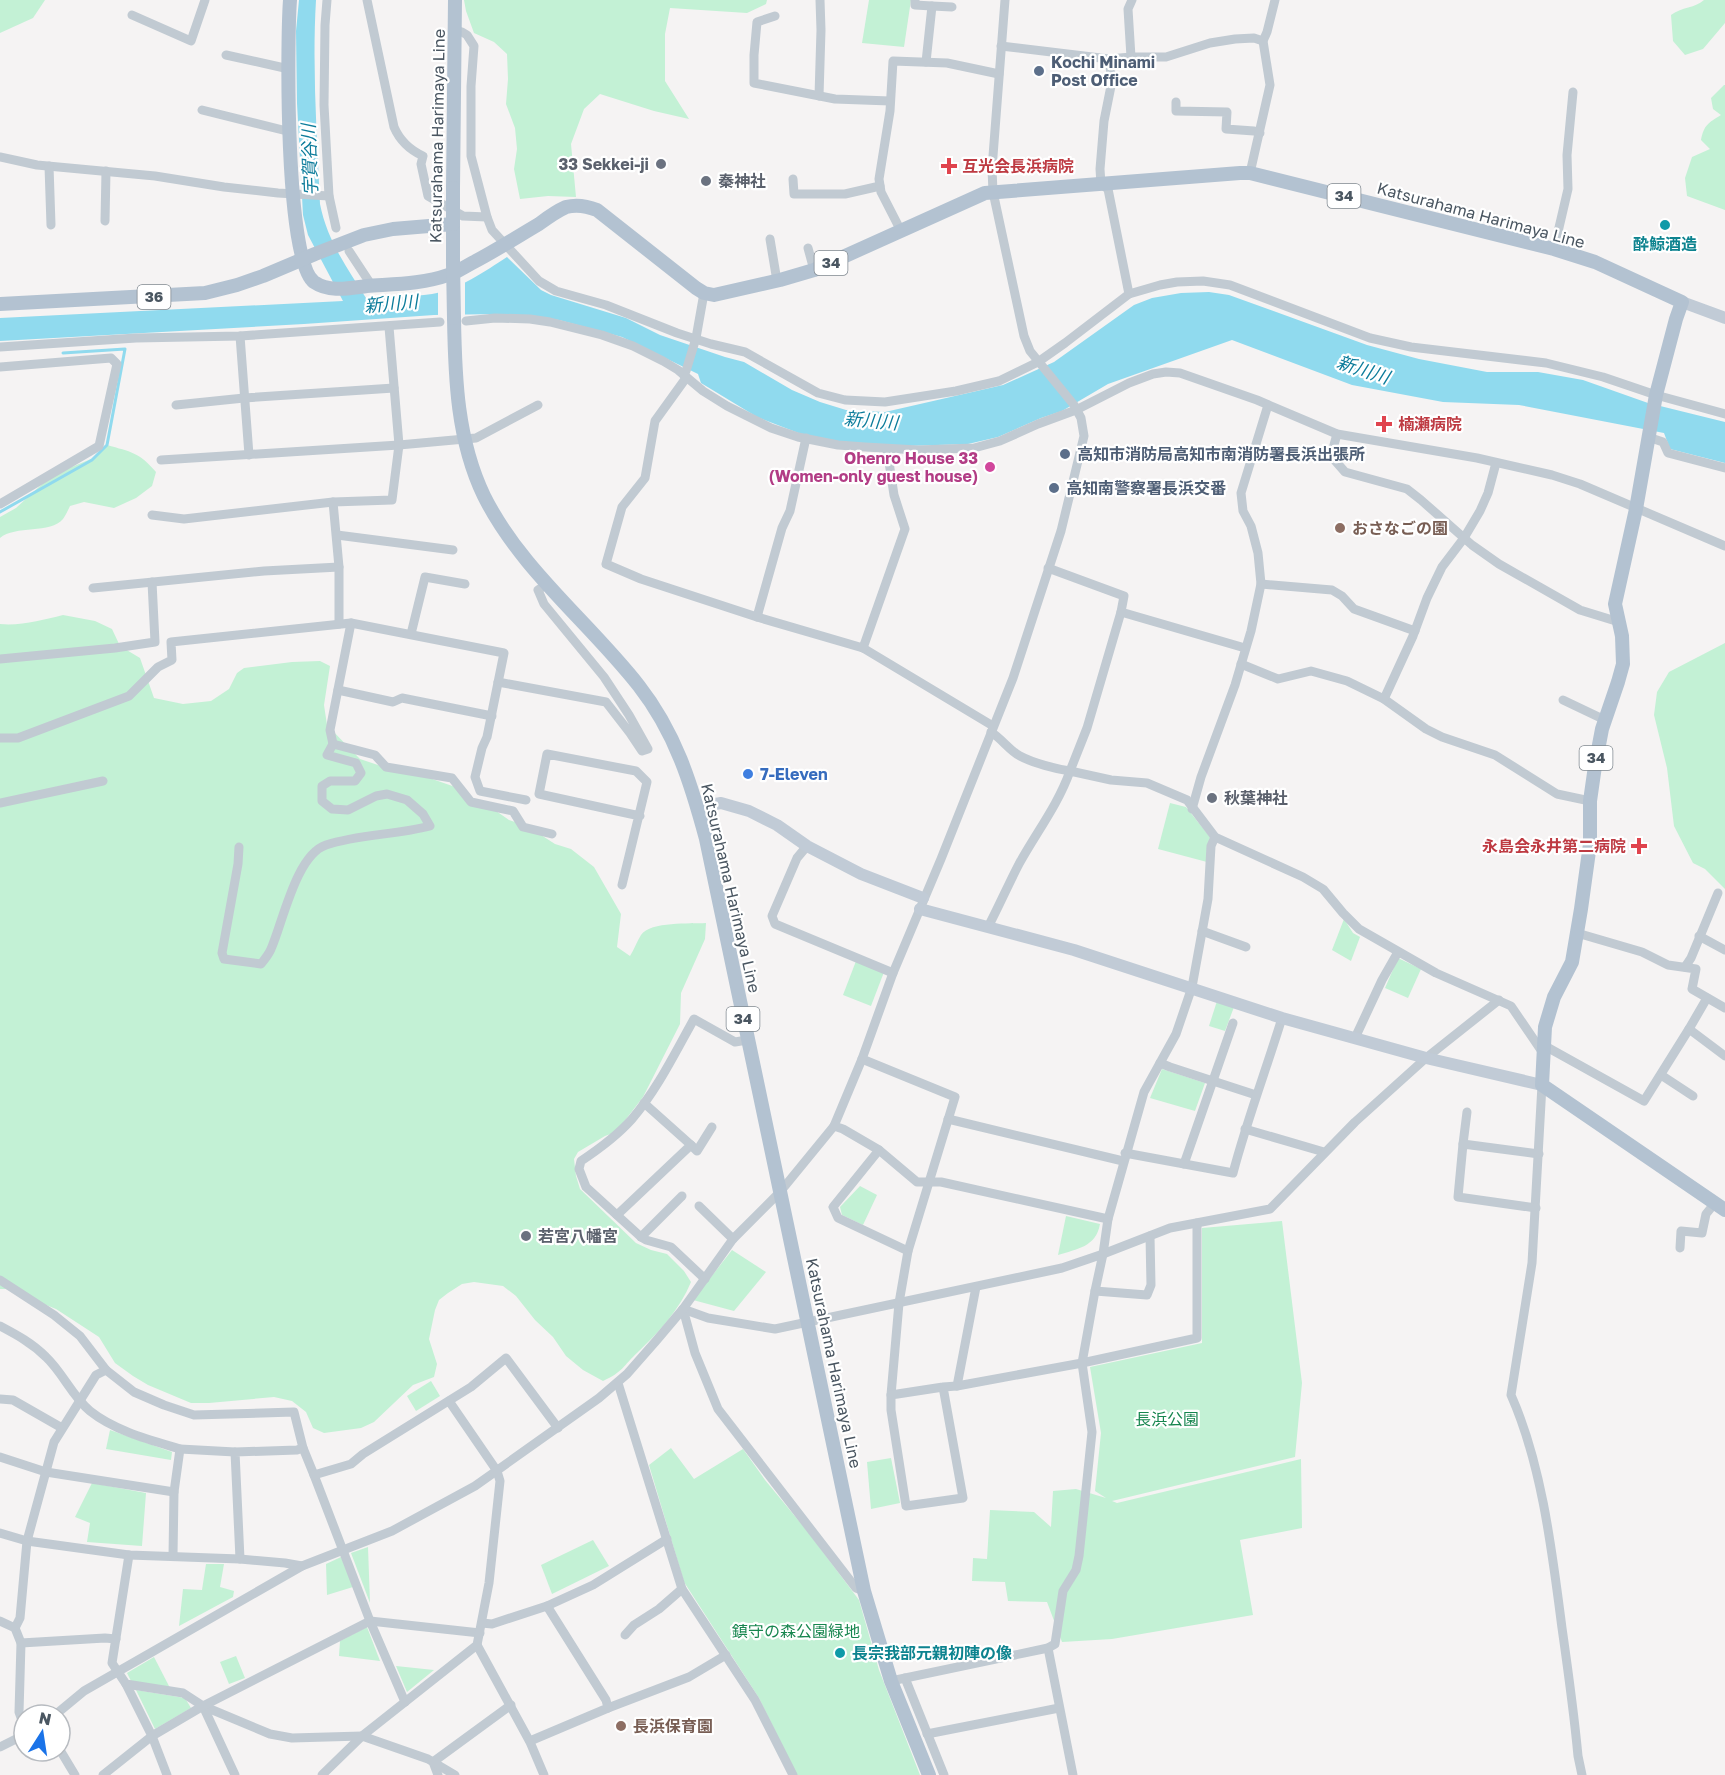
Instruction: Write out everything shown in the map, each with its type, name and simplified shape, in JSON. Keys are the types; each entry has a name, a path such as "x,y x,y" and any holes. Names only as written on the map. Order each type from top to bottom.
{"main road":[{"path":"290,0 288,35 291,132 298,242 309,256 306,272 313,281 326,288 337,289 432,280 449,275 565,208 573,206 597,210 704,293"},
{"name":"Katsurahama Harimaya Line","path":"455,0 453,224 460,319 456,375 464,440 477,478 501,525 547,584 639,686 672,737 680,754 706,839 864,1591 891,1681 929,1775"},
{"name":"Katsurahama Harimaya Line","path":"704,293 714,295 814,270 980,194 1250,173 1554,249 1594,262 1682,302"},
{"name":"36","path":"0,304 205,293 246,282 309,256 344,247 373,233 453,224"},
{"name":"34","path":"1542,1085 1545,1027 1554,997 1572,962 1577,933 1590,844 1590,801 1594,766 1605,720 1623,664 1622,636 1615,604 1636,509 1648,434 1682,302"},
{"path":"1542,1085 1720,1206"}],"street":[{"path":"132,15 191,41 205,0"},
{"path":"327,0 324,105 327,196 336,228"},
{"path":"367,0 394,127 404,143 423,156 421,164 428,196 463,216 487,217"},
{"path":"819,96 820,0"},
{"path":"915,0 915,5 952,7"},
{"path":"70,1703 84,1691 302,1566 392,1530 475,1486 618,1383 683,1309 734,1239 780,1192 834,1126 862,1059 893,973 1013,678 1061,531 1084,436 1081,418 1075,407 1030,351 1019,321 993,192 992,169 1005,0"},
{"path":"1131,57 1128,9 1132,0"},
{"path":"1250,173 1270,85 1263,41 1275,0"},
{"path":"926,62 932,6"},
{"path":"775,16 757,22 754,83 847,100 890,101"},
{"path":"455,30 467,35 474,46 471,86 471,156 487,217 492,230 544,286 606,305 695,340 745,352 818,393 845,400 885,402 956,391 999,381 1040,364 1129,294 1177,282 1203,281 1230,285 1370,338 1411,347 1546,363 1603,377 1656,398 1725,414"},
{"path":"1001,46 1109,59 1166,57 1210,43 1235,39 1254,38 1263,41"},
{"path":"226,55 289,69"},
{"path":"1109,59 1112,81 1104,121 1101,184 1107,189 1129,294"},
{"path":"901,231 880,186 879,179 893,61 947,63 999,74"},
{"path":"1554,249 1568,189 1567,155 1573,92"},
{"path":"1176,102 1176,111 1227,112 1226,129 1260,133"},
{"path":"202,110 291,132"},
{"path":"0,157 20,162 155,176 224,187 327,196"},
{"path":"50,166 51,225"},
{"path":"105,222 106,171"},
{"path":"793,179 794,195 846,194 880,186"},
{"path":"770,239 777,281"},
{"path":"344,247 368,286"},
{"path":"808,248 814,270"},
{"path":"704,293 695,340 685,374 655,421 645,478 622,507 606,564 641,579 757,617 863,648 992,729 1019,756 1060,770 1080,772 1111,780 1147,783 1186,800 1215,837 1303,877 1323,889 1359,929 1436,973 1511,1006 1545,1051 1644,1101 1707,998"},
{"path":"1682,302 1725,318"},
{"path":"460,319 530,319 602,335 633,346 678,370 703,391 727,406 771,428 838,445 887,449 974,448 1000,441 1153,374 1180,373 1268,405 1337,434 1552,475 1580,484 1725,546"},
{"path":"0,347 136,338 240,336 440,322"},
{"path":"152,515 184,519 333,502 392,500 399,445 389,327"},
{"path":"240,336 249,455"},
{"path":"0,367 111,358 117,364 99,446 0,504"},
{"path":"176,405 394,388"},
{"path":"161,460 464,440 476,438 538,405"},
{"path":"1192,809 1201,777 1235,685 1251,631 1261,584 1258,553 1251,526 1243,511 1241,493 1268,405"},
{"path":"1337,434 1331,456 1345,472 1407,489 1464,538 1499,564 1580,610 1619,622"},
{"path":"1648,434 1663,442 1668,453 1725,468"},
{"path":"757,617 782,528 790,511 806,438"},
{"path":"863,648 905,529 894,495 887,449"},
{"path":"1384,699 1442,567 1464,538 1480,511 1488,493 1496,463"},
{"path":"333,502 339,567 339,624"},
{"path":"337,535 453,550"},
{"path":"93,588 264,571 339,567"},
{"path":"988,927 1019,864 1065,785 1087,728 1124,596 1048,568"},
{"path":"411,634 425,577 465,584"},
{"path":"0,659 155,642 152,582"},
{"path":"547,584 538,590 544,604 604,677 648,749 642,751"},
{"path":"1261,584 1332,590 1342,596 1354,609 1415,631"},
{"path":"1121,612 1245,648"},
{"path":"239,847 222,953 224,958 261,964 271,951 291,892 312,852 323,845 344,840 417,830 430,826 423,814 407,800 387,794 376,796 348,810 332,809 322,801 322,786 330,781 355,781 361,773 356,763 327,755 333,744 330,730 351,623"},
{"path":"0,738 18,738 129,696 158,667 172,660 171,642 351,623 504,653 492,716 475,777 480,791 526,800"},
{"path":"1241,664 1278,679 1311,671 1347,681 1384,699 1426,729 1442,737 1495,755 1557,794 1590,801"},
{"path":"498,682 606,702 642,751"},
{"path":"338,690 393,702 402,698 492,716"},
{"path":"1563,700 1605,720"},
{"path":"333,744 375,755 386,767 452,778 471,802 513,811 523,827 552,834"},
{"path":"636,771 642,751"},
{"path":"622,885 640,816 647,783 636,771 547,754 539,794 640,816"},
{"path":"0,803 103,781"},
{"path":"698,807 721,803 749,811 777,825 807,846 922,904 988,927 1074,950 1355,1038 1426,1058 1542,1085 1532,1263 1511,1395 1531,1456 1542,1500 1557,1585 1582,1775"},
{"path":"891,1681 1048,1648 1055,1644 1063,1591 1076,1570 1080,1556 1092,1432 1082,1363 1108,1219 1144,1092 1176,1034 1192,987 1208,899 1211,846 1215,837"},
{"path":"807,846 797,858 772,916 775,924 893,973"},
{"path":"1685,967 1691,958 1718,892"},
{"path":"1202,931 1246,947"},
{"path":"1577,933 1642,952 1668,964 1696,969 1692,989 1725,1008"},
{"path":"1699,936 1725,950"},
{"path":"1355,1038 1398,952"},
{"path":"683,1309 708,1318 775,1329 1062,1268 1170,1228 1270,1209 1355,1122 1426,1058 1498,1000"},
{"path":"948,1119 1124,1157 1233,1173 1282,1017"},
{"path":"705,1279 671,1247 641,1237 586,1187 579,1169 581,1161 606,1143 631,1120 651,1093 694,1019 735,1042 747,1040"},
{"path":"1184,1164 1233,1023"},
{"path":"1689,1029 1725,1056"},
{"path":"862,1059 955,1097 908,1251 899,1303 891,1410 906,1506 963,1498 943,1386"},
{"path":"1160,1063 1256,1095"},
{"path":"1661,1075 1693,1096"},
{"path":"644,1103 697,1151 712,1127"},
{"path":"1467,1112 1458,1197 1536,1208"},
{"path":"834,1126 879,1150 917,1182 941,1182 1108,1219"},
{"path":"1245,1129 1324,1152"},
{"path":"1464,1144 1539,1154"},
{"path":"617,1215 691,1145"},
{"path":"879,1150 833,1206 838,1218 908,1251"},
{"path":"641,1237 682,1196"},
{"path":"699,1206 734,1239"},
{"path":"1680,1248 1681,1231 1702,1233 1706,1214 1720,1206"},
{"path":"891,1395 943,1386 957,1386 1082,1363 1197,1338 1197,1223"},
{"path":"1095,1291 1147,1295 1151,1285 1150,1236"},
{"path":"0,1281 54,1315 80,1335 106,1370 134,1392 194,1415 294,1412 303,1448 370,1621 405,1702"},
{"path":"957,1386 976,1287"},
{"path":"683,1309 695,1353 718,1409 856,1588 864,1591"},
{"path":"0,1326 27,1340 47,1358 91,1412 113,1425 180,1449 235,1452 303,1448"},
{"path":"314,1475 351,1464 372,1448 471,1387 506,1358 558,1428"},
{"path":"15,1628 20,1618 27,1541 54,1442 96,1375 106,1370"},
{"path":"618,1383 682,1589 755,1700 793,1775"},
{"path":"0,1399 13,1400 62,1428"},
{"path":"322,1775 362,1736 477,1645 489,1583 500,1481 497,1471 449,1401"},
{"path":"173,1556 174,1492 180,1449"},
{"path":"235,1452 240,1558"},
{"path":"0,1457 46,1472 174,1492"},
{"path":"0,1533 27,1541 129,1555 240,1558 302,1566"},
{"path":"103,1775 152,1736 203,1706 370,1621 481,1628 547,1606 593,1585 667,1539"},
{"path":"129,1555 112,1663 126,1684 152,1736 167,1775"},
{"path":"626,1635 634,1625 659,1609 682,1589"},
{"path":"547,1606 606,1700 608,1708"},
{"path":"0,1621 15,1628 21,1643 19,1703"},
{"path":"21,1643 116,1639"},
{"path":"477,1645 530,1741 544,1775"},
{"path":"1048,1648 1073,1775"},
{"path":"530,1741 689,1677 726,1655"},
{"path":"905,1678 944,1775"},
{"path":"126,1684 183,1693 203,1706 270,1734 292,1738 362,1736 428,1759 455,1775"},
{"path":"433,1762 511,1705"},
{"path":"203,1706 235,1775"},
{"path":"927,1734 1059,1708"},
{"path":"433,1762 438,1775"}],"green space":[{"path":"0,0 45,0 33,18 0,33"},
{"path":"464,0 767,0 766,4 747,13 670,8 665,34 665,81 689,119 600,94 584,109 571,144 576,197 548,196 520,199 514,169 517,149 515,128 506,104 507,54 494,42 474,33"},
{"path":"869,0 911,0 904,47 862,43"},
{"path":"1704,0 1725,0 1725,23 1703,49 1685,55 1673,41 1671,15"},
{"path":"1724,85 1725,210 1687,196 1685,178 1692,157 1710,149 1701,140 1707,125 1721,115 1713,109 1711,98"},
{"path":"107,445 129,451 145,460 156,472 152,486 136,498 114,508 84,502 70,506 63,519 57,524 14,532 0,538 0,517 16,508 52,475 96,457"},
{"path":"63,615 95,621 112,629 120,646 140,658 154,698 183,704 211,701 229,689 237,673 244,668 320,661 330,666 324,705 327,725 360,759 384,767 415,773 461,789 509,820 527,826 555,844 571,849 594,867 621,914 617,947 630,956 641,935 653,927 706,923 705,939 681,993 680,1024 643,1097 616,1132 578,1152 574,1159 580,1189 636,1243 667,1254 684,1271 691,1282 681,1302 668,1320 615,1375 603,1381 583,1370 566,1356 553,1337 535,1320 516,1296 503,1286 474,1282 462,1284 439,1300 435,1310 429,1339 437,1364 434,1377 413,1385 374,1422 361,1428 324,1433 313,1428 306,1412 292,1401 274,1397 191,1403 148,1385 115,1363 99,1337 56,1309 6,1289 0,1289 0,624 40,621"},
{"path":"1725,643 1725,889 1705,869 1693,863 1674,826 1667,768 1654,715 1657,692 1669,672"},
{"path":"1170,803 1186,807 1210,837 1207,862 1158,849"},
{"path":"1344,919 1353,933 1360,937 1351,961 1332,950"},
{"path":"1398,958 1421,969 1408,998 1385,988"},
{"path":"856,961 884,972 871,1006 843,995"},
{"path":"1217,1001 1234,1007 1225,1031 1209,1026"},
{"path":"1162,1069 1205,1083 1195,1111 1150,1098"},
{"path":"860,1186 877,1195 863,1225 842,1215 840,1207"},
{"path":"1066,1216 1100,1224 1094,1238 1085,1246 1058,1255"},
{"name":"長浜公園","path":"1282,1221 1302,1383 1295,1457 1112,1501 1117,1503 1301,1459 1302,1528 1240,1540 1253,1615 1112,1639 1062,1642 1047,1602 1008,1601 1005,1582 972,1581 973,1558 987,1559 990,1510 1034,1512 1051,1527 1053,1491 1076,1489 1106,1498 1095,1491 1101,1433 1090,1367 1202,1343 1202,1228"},
{"path":"732,1250 766,1272 734,1311 693,1300"},
{"path":"431,1381 440,1396 416,1411 407,1396"},
{"path":"110,1430 172,1452 171,1460 106,1449"},
{"name":"鎮守の森公園緑地","path":"671,1448 694,1479 743,1449 808,1532 859,1600 879,1670 920,1775 797,1775 759,1698 684,1582 649,1465"},
{"path":"891,1458 900,1503 871,1509 867,1462"},
{"path":"92,1483 146,1493 142,1546 87,1542 90,1523 75,1517"},
{"path":"593,1540 609,1566 552,1594 541,1565"},
{"path":"368,1547 370,1603 351,1553"},
{"path":"341,1557 353,1587 327,1595 326,1564"},
{"path":"206,1564 224,1564 220,1587 234,1591 233,1597 179,1626 183,1589 202,1590"},
{"path":"367,1627 380,1661 339,1656 340,1641"},
{"path":"236,1656 245,1678 229,1684 220,1662"},
{"path":"154,1657 170,1688 132,1683 127,1673"},
{"path":"396,1666 434,1670 407,1692"},
{"path":"136,1690 185,1698 191,1708 155,1729"}],"water":[{"path":"299,0 316,0 316,128 320,204 327,230 366,298 416,296 442,292 471,279 507,257 541,290 551,295 626,318 660,335 744,362 792,390 820,402 846,410 885,412 1003,385 1054,362 1134,305 1152,298 1181,293 1209,292 1229,295 1367,345 1419,359 1487,372 1538,372 1583,380 1648,403 1725,422 1725,463 1670,449 1664,433 1519,405 1443,402 1352,385 1232,340 1108,384 1062,411 998,437 968,444 908,446 832,441 801,434 757,417 701,383 698,374 622,337 559,320 498,314 434,315 0,341 0,318 343,301 308,235 303,215 297,103 296,31"}],"pier":[{"path":"465,278 465,317 438,317 438,289"}],"waterway":[{"path":"0,512 92,460 107,445 125,349 63,353"}],"place":[{"name":"Kochi Minami Post Office","path":"1039,71"},
{"name":"33 Sekkei-ji","path":"661,164"},
{"name":"互光会長浜病院","path":"949,166"},
{"name":"秦神社","path":"706,181"},
{"name":"酔鯨酒造","path":"1665,225"},
{"name":"楠瀬病院","path":"1384,424"},
{"name":"高知市消防局高知市南消防署長浜出張所","path":"1065,454"},
{"name":"Ohenro House 33 (Women-only guest house)","path":"990,467"},
{"name":"高知南警察署長浜交番","path":"1054,488"},
{"name":"おさなごの園","path":"1340,528"},
{"name":"7-Eleven","path":"748,774"},
{"name":"秋葉神社","path":"1212,798"},
{"name":"永島会永井第二病院","path":"1639,846"},
{"name":"若宮八幡宮","path":"526,1236"},
{"name":"長宗我部元親初陣の像","path":"840,1653"},
{"name":"長浜保育園","path":"621,1726"}],"water label":[{"name":"宇賀谷川","path":"310,160"},
{"name":"新川川","path":"391,304"},
{"name":"新川川","path":"1363,370"},
{"name":"新川川","path":"871,421"}]}
